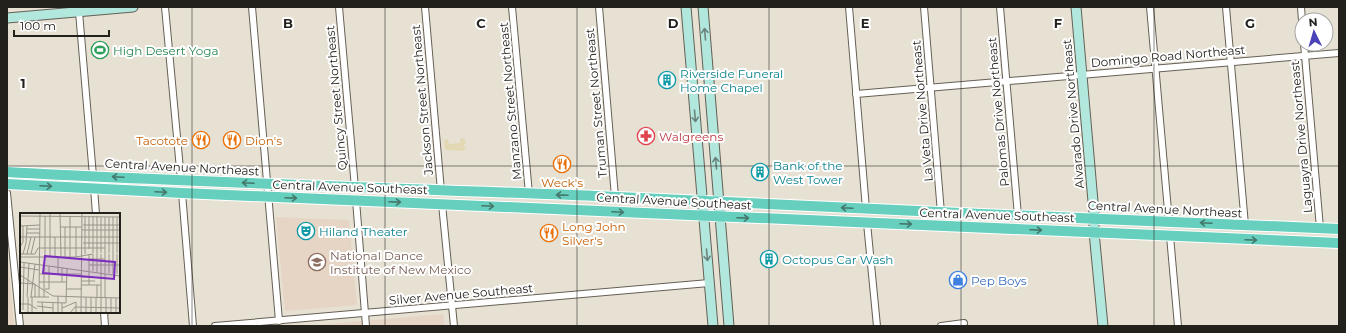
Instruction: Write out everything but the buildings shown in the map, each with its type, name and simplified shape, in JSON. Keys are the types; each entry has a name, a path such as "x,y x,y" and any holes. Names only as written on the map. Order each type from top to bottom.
{"main road":[{"path":"7,18 79,12 104,8 133,7"},
{"path":"686,7 713,326"},
{"path":"702,7 720,202 729,326"},
{"name":"Alvarado Drive Northeast","path":"1076,7 1103,326"},
{"name":"Central Avenue Northeast","path":"7,172 1339,229"},
{"name":"Central Avenue Southeast","path":"7,184 269,197 1339,243"}],"street":[{"path":"165,7 181,180"},
{"path":"252,7 279,321"},
{"name":"Quincy Street Northeast","path":"339,7 355,188"},
{"name":"Jackson Street Northeast","path":"425,7 441,191"},
{"name":"Manzano Street Northeast","path":"512,7 529,194"},
{"name":"Truman Street Northeast","path":"599,7 615,197"},
{"path":"849,7 866,209"},
{"name":"La Veta Drive Northeast","path":"924,7 932,88 941,212"},
{"name":"Palomas Drive Northeast","path":"1000,7 1018,216"},
{"path":"1150,7 1169,222"},
{"path":"1226,7 1245,225"},
{"path":"79,12 93,176"},
{"name":"Laguayra Drive Northeast","path":"1305,52 1320,228"},
{"name":"Domingo Road Northeast","path":"856,94 1339,53"},
{"path":"94,188 96,213"},
{"path":"7,193 20,326"},
{"path":"182,193 193,326"},
{"path":"356,200 366,326"},
{"path":"442,204 454,326"},
{"path":"867,223 877,326"},
{"path":"1170,236 1178,326"},
{"name":"Silver Avenue Southeast","path":"215,326 709,283"},
{"path":"104,313 105,326"},
{"path":"941,326 964,323"}],"shaded area":[{"name":"National Dance Institute of New Mexico","path":"276,217 349,220 357,305 285,311"},
{"path":"7,250 14,326 7,326"},
{"path":"443,314 444,326 307,326"}],"sand":[{"path":"460,138 465,140 466,143 464,144 466,147 463,151 445,150 444,140 448,139 449,144 460,143"}],"place":[{"name":"High Desert Yoga","path":"100,50"},
{"name":"Riverside Funeral Home Chapel","path":"667,80"},
{"name":"Walgreens","path":"646,136"},
{"name":"Tacotote","path":"201,140"},
{"name":"Dion's","path":"232,140"},
{"name":"Weck's","path":"562,164"},
{"name":"Bank of the West Tower","path":"760,172"},
{"name":"Hiland Theater","path":"306,231"},
{"name":"Long John Silver's","path":"549,233"},
{"name":"Octopus Car Wash","path":"769,259"},
{"name":"National Dance Institute of New Mexico","path":"317,262"},
{"name":"Pep Boys","path":"958,280"}]}
